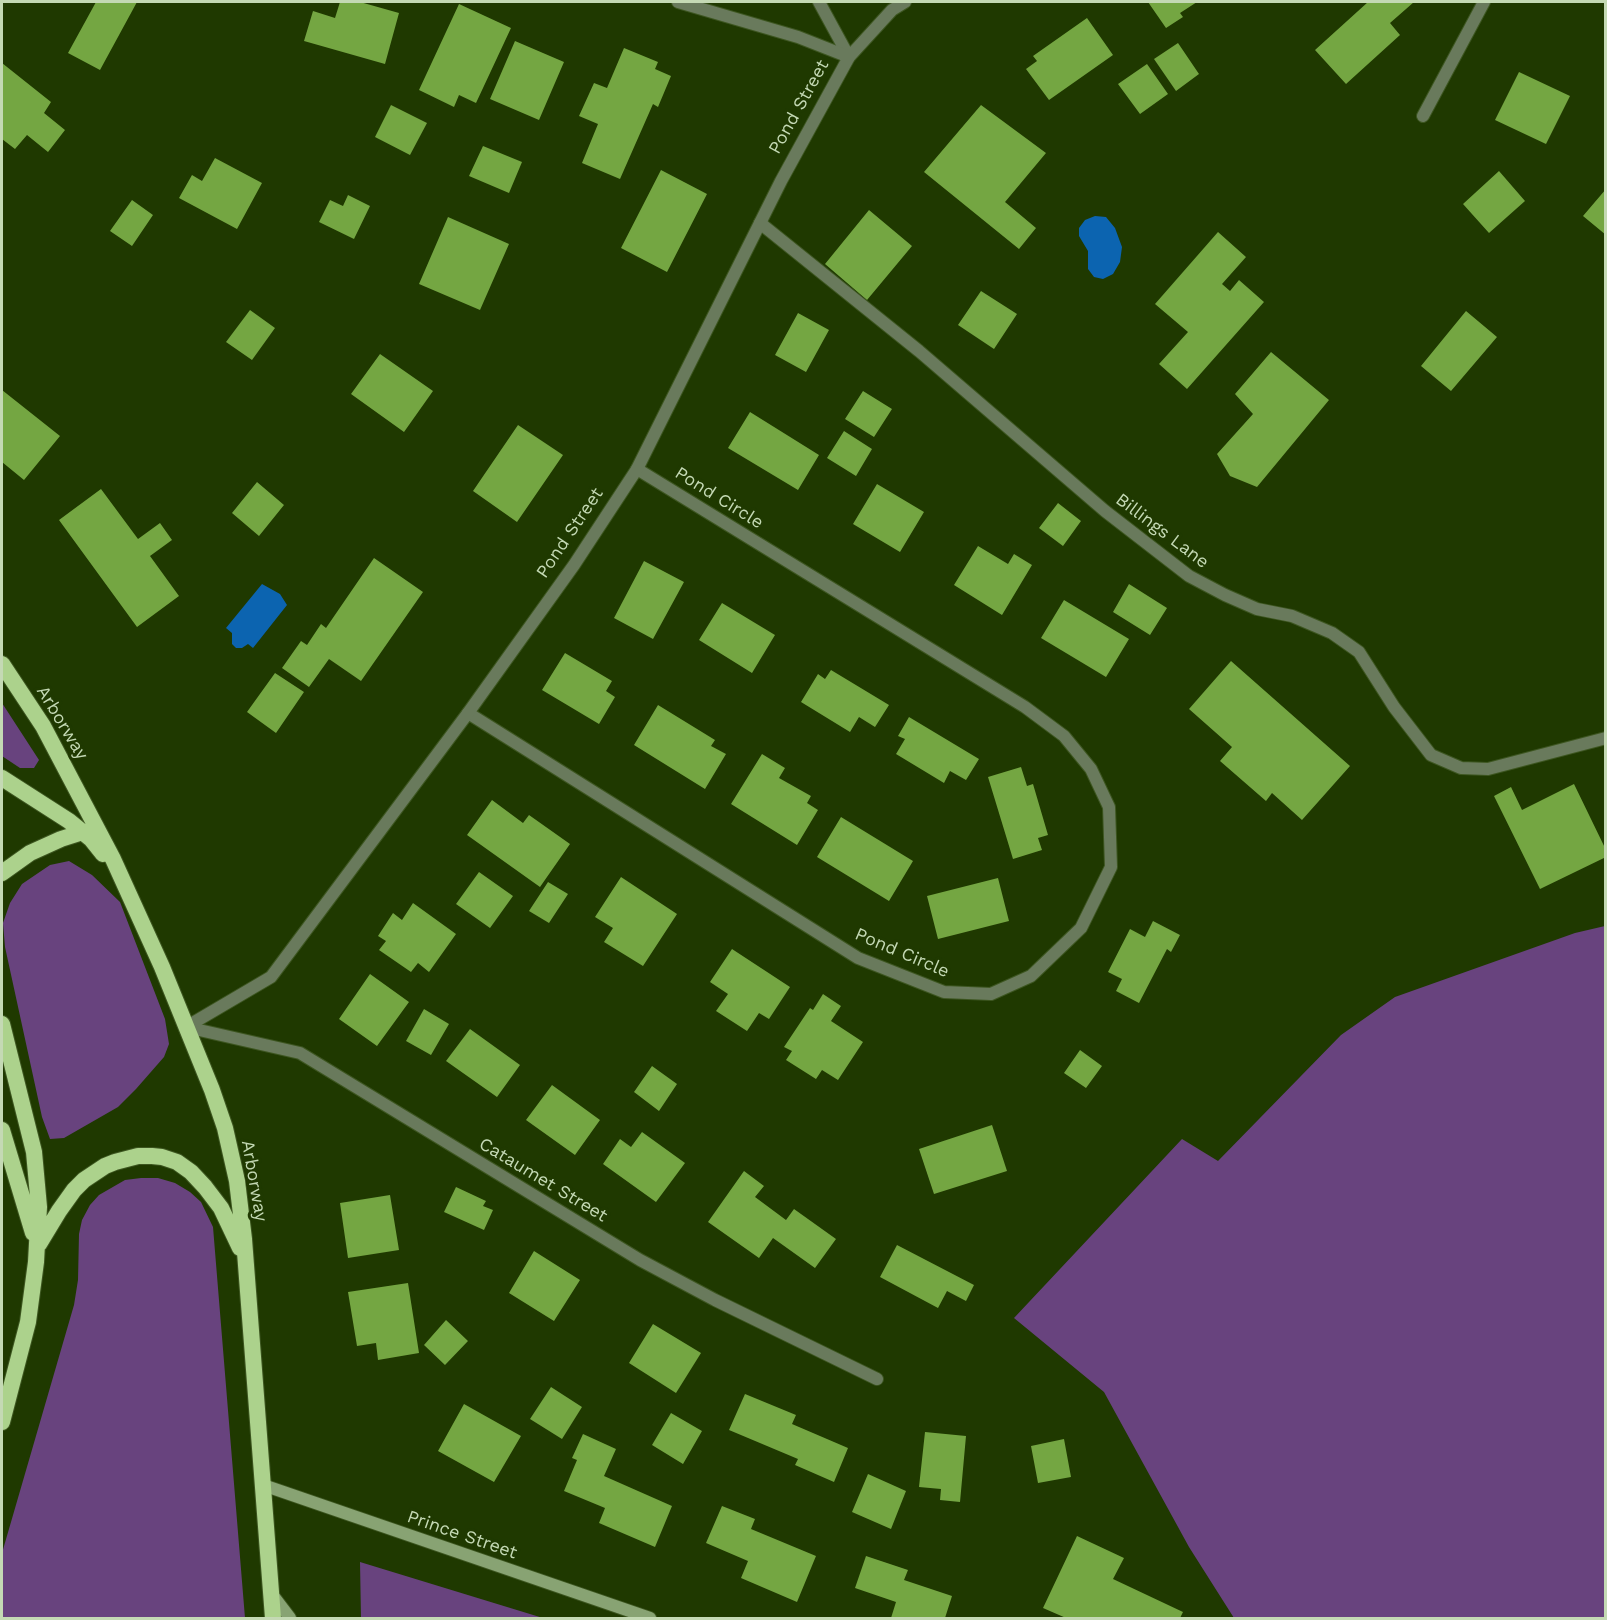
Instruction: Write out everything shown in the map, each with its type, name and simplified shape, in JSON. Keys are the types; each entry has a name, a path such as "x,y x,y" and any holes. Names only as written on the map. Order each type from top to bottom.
{"highway":[{"name":"Arborway","path":"2,664 61,757 132,900 217,1104 229,1144 239,1193 246,1260 273,1618"},
{"name":"Arborway","path":"2,778 69,821 95,843 111,864 132,900"},
{"path":"2,873 30,853 83,832"},
{"path":"2,1024 35,1162 39,1207 37,1247 28,1322 8,1379 2,1422"},
{"path":"2,1130 37,1247"},
{"path":"37,1247 59,1211 84,1180 115,1162 138,1156 152,1156 177,1162 191,1172 205,1187 221,1208 246,1260"}],"main road":[{"name":"Prince Street","path":"263,1485 650,1618"},
{"path":"271,1593 290,1618"}],"street":[{"path":"678,2 798,37 849,57"},
{"path":"819,2 849,57"},
{"name":"Pond Street","path":"186,1028 271,977 468,713 574,565 637,469 781,181 849,57 892,10 905,2"},
{"path":"1424,116 1484,2"},
{"name":"Billings Lane","path":"760,223 919,351 1105,511 1189,576 1257,609 1292,615 1332,633 1359,652 1394,707 1431,755 1461,768 1488,769 1605,738"},
{"name":"Pond Circle","path":"468,713 858,958 944,992 991,994 1031,976 1082,928 1110,867 1109,807 1091,769 1064,736 1025,707 637,469"},
{"name":"Cataumet Street","path":"186,1028 300,1053 640,1260 715,1300 877,1379"}],"shaded area":[{"path":"2,703 39,760 34,768 20,768 2,756"},
{"path":"69,861 92,875 120,902 165,1019 169,1044 164,1057 118,1107 64,1138 50,1139 42,1117 5,947 3,923 10,903 22,884 50,865"},
{"path":"1605,926 1605,1618 1234,1618 1189,1547 1104,1392 1014,1318 1182,1139 1218,1161 1341,1035 1395,997 1575,933"},
{"path":"158,1178 175,1183 190,1192 201,1202 213,1227 245,1618 2,1618 2,1553 74,1305 82,1220 90,1205 99,1195 125,1180"},
{"path":"360,1562 543,1618 361,1618"}],"water":[{"path":"1095,216 1106,217 1115,228 1122,247 1120,262 1113,274 1103,279 1094,277 1088,269 1088,251 1079,236 1079,228 1085,220"},
{"path":"262,584 280,594 287,605 253,648 248,644 242,648 236,648 232,644 232,633 226,628"}],"building":[{"path":"96,2 137,2 100,70 68,53"},
{"path":"340,2 360,2 399,13 385,64 304,41 313,11 335,18"},
{"path":"1148,2 1197,2 1180,13 1183,17 1166,28"},
{"path":"1368,2 1414,2 1390,23 1400,35 1346,84 1315,50"},
{"path":"459,4 511,28 476,103 459,95 454,107 419,90"},
{"path":"1087,18 1113,55 1049,100 1026,69 1037,61 1033,56"},
{"path":"515,41 564,62 539,120 490,99"},
{"path":"1178,43 1199,74 1176,91 1154,59"},
{"path":"624,48 658,62 655,69 671,76 658,107 653,104 620,179 582,163 598,124 579,116 594,83 607,88"},
{"path":"2,63 51,102 44,113 65,130 48,152 27,135 15,149 2,139"},
{"path":"1147,64 1168,94 1140,114 1118,84"},
{"path":"1519,72 1570,96 1546,144 1495,120"},
{"path":"391,105 427,123 410,155 375,137"},
{"path":"981,105 1046,153 1005,202 1036,228 1019,249 924,172"},
{"path":"483,146 522,162 509,193 469,176"},
{"path":"215,158 262,183 237,229 179,198 192,175 202,181"},
{"path":"661,170 707,194 667,272 621,248"},
{"path":"1499,171 1525,201 1489,233 1463,204"},
{"path":"1606,189 1606,235 1583,216"},
{"path":"348,195 370,206 354,239 319,222 330,200 343,206"},
{"path":"132,200 153,215 132,246 110,231"},
{"path":"869,210 912,246 867,300 825,264"},
{"path":"448,217 509,244 480,310 419,284"},
{"path":"1218,232 1246,257 1222,284 1230,291 1239,280 1264,302 1187,389 1159,364 1188,332 1155,304"},
{"path":"981,291 1017,314 994,349 958,325"},
{"path":"250,310 275,328 252,360 226,342"},
{"path":"1466,311 1497,337 1451,391 1421,366"},
{"path":"798,313 829,330 806,372 775,355"},
{"path":"1271,352 1329,400 1257,487 1230,476 1217,454 1253,414 1235,394"},
{"path":"380,354 433,391 404,432 351,394"},
{"path":"2,390 60,436 24,480 2,462"},
{"path":"863,391 892,409 874,437 845,419"},
{"path":"750,412 819,455 798,490 728,448"},
{"path":"518,425 563,455 517,522 473,491"},
{"path":"844,431 872,449 856,476 827,458"},
{"path":"257,482 284,505 259,536 232,513"},
{"path":"877,484 924,512 900,552 853,524"},
{"path":"101,489 138,539 160,523 172,540 150,556 179,596 137,627 59,520"},
{"path":"1058,503 1081,521 1063,546 1039,528"},
{"path":"978,546 1008,564 1014,554 1032,565 1002,615 954,585"},
{"path":"374,558 423,592 361,681 329,659 309,687 282,668 301,641 307,645 321,624 326,628"},
{"path":"644,561 684,582 653,639 614,618"},
{"path":"1129,584 1167,608 1150,635 1113,612"},
{"path":"1064,600 1129,639 1106,677 1041,638"},
{"path":"722,603 775,635 752,673 699,640"},
{"path":"565,653 612,681 606,691 615,697 599,724 542,690"},
{"path":"1231,661 1350,766 1302,820 1272,793 1266,801 1220,761 1232,747 1189,709"},
{"path":"831,670 889,705 875,727 859,717 850,732 801,702 818,674 825,679"},
{"path":"275,673 304,692 276,733 247,712"},
{"path":"658,705 715,740 711,746 726,754 705,789 634,745"},
{"path":"909,717 979,759 966,780 950,771 944,783 896,754 905,739 898,736"},
{"path":"762,754 785,768 779,778 811,796 807,803 818,810 797,845 731,804"},
{"path":"1021,767 1027,786 1033,784 1048,835 1038,838 1042,850 1013,859 988,777"},
{"path":"1574,784 1606,850 1606,857 1540,889 1494,796 1511,787 1522,810"},
{"path":"492,800 523,823 529,815 570,844 540,887 467,835"},
{"path":"841,817 913,861 889,901 817,857"},
{"path":"479,872 513,896 490,928 456,904"},
{"path":"621,877 677,914 643,966 604,942 613,928 595,917"},
{"path":"998,878 1009,921 938,939 927,896"},
{"path":"548,882 568,894 549,923 529,911"},
{"path":"413,903 456,934 429,972 418,963 411,972 379,950 386,941 378,936 393,913 402,920"},
{"path":"1153,921 1180,935 1171,952 1167,949 1139,1003 1116,991 1122,979 1108,972 1130,929 1145,937"},
{"path":"732,949 790,987 769,1019 759,1013 747,1031 716,1011 728,994 710,982"},
{"path":"370,974 409,1002 377,1046 339,1019"},
{"path":"823,994 841,1006 831,1021 863,1042 838,1080 822,1070 816,1079 786,1060 792,1051 784,1047 810,1008 813,1010"},
{"path":"424,1009 449,1024 431,1055 406,1041"},
{"path":"470,1029 520,1065 497,1097 446,1061"},
{"path":"1080,1050 1102,1066 1086,1088 1064,1073"},
{"path":"652,1066 677,1084 659,1111 634,1092"},
{"path":"552,1085 600,1120 575,1155 526,1120"},
{"path":"992,1125 1007,1171 934,1194 919,1149"},
{"path":"642,1132 685,1163 656,1202 603,1164 620,1139 631,1147"},
{"path":"744,1171 764,1186 755,1197 786,1220 794,1209 836,1239 815,1268 773,1238 759,1258 708,1222"},
{"path":"456,1187 486,1201 483,1206 493,1210 484,1230 444,1212"},
{"path":"390,1195 399,1250 348,1258 340,1203"},
{"path":"897,1245 974,1285 966,1301 947,1291 938,1308 880,1277"},
{"path":"534,1251 580,1280 554,1321 509,1293"},
{"path":"408,1283 419,1353 378,1360 376,1343 357,1346 348,1292"},
{"path":"446,1320 468,1341 445,1365 424,1345"},
{"path":"653,1324 701,1353 676,1393 629,1363"},
{"path":"551,1387 582,1407 562,1439 530,1419"},
{"path":"745,1394 796,1415 792,1424 848,1448 834,1482 795,1465 798,1459 729,1430"},
{"path":"464,1404 521,1436 494,1482 438,1451"},
{"path":"671,1413 702,1431 683,1464 652,1445"},
{"path":"925,1432 966,1436 960,1502 940,1500 941,1489 919,1487"},
{"path":"583,1434 616,1449 604,1476 672,1506 655,1547 599,1523 605,1508 564,1491 577,1460 572,1458"},
{"path":"1064,1439 1071,1477 1038,1483 1031,1446"},
{"path":"868,1474 906,1491 891,1529 852,1512"},
{"path":"722,1506 755,1519 751,1529 816,1556 797,1602 741,1578 748,1561 706,1543"},
{"path":"1077,1536 1124,1558 1113,1579 1183,1612 1180,1618 1066,1618 1043,1608"},
{"path":"866,1556 908,1570 904,1580 952,1596 945,1618 891,1618 896,1602 855,1588"}]}
